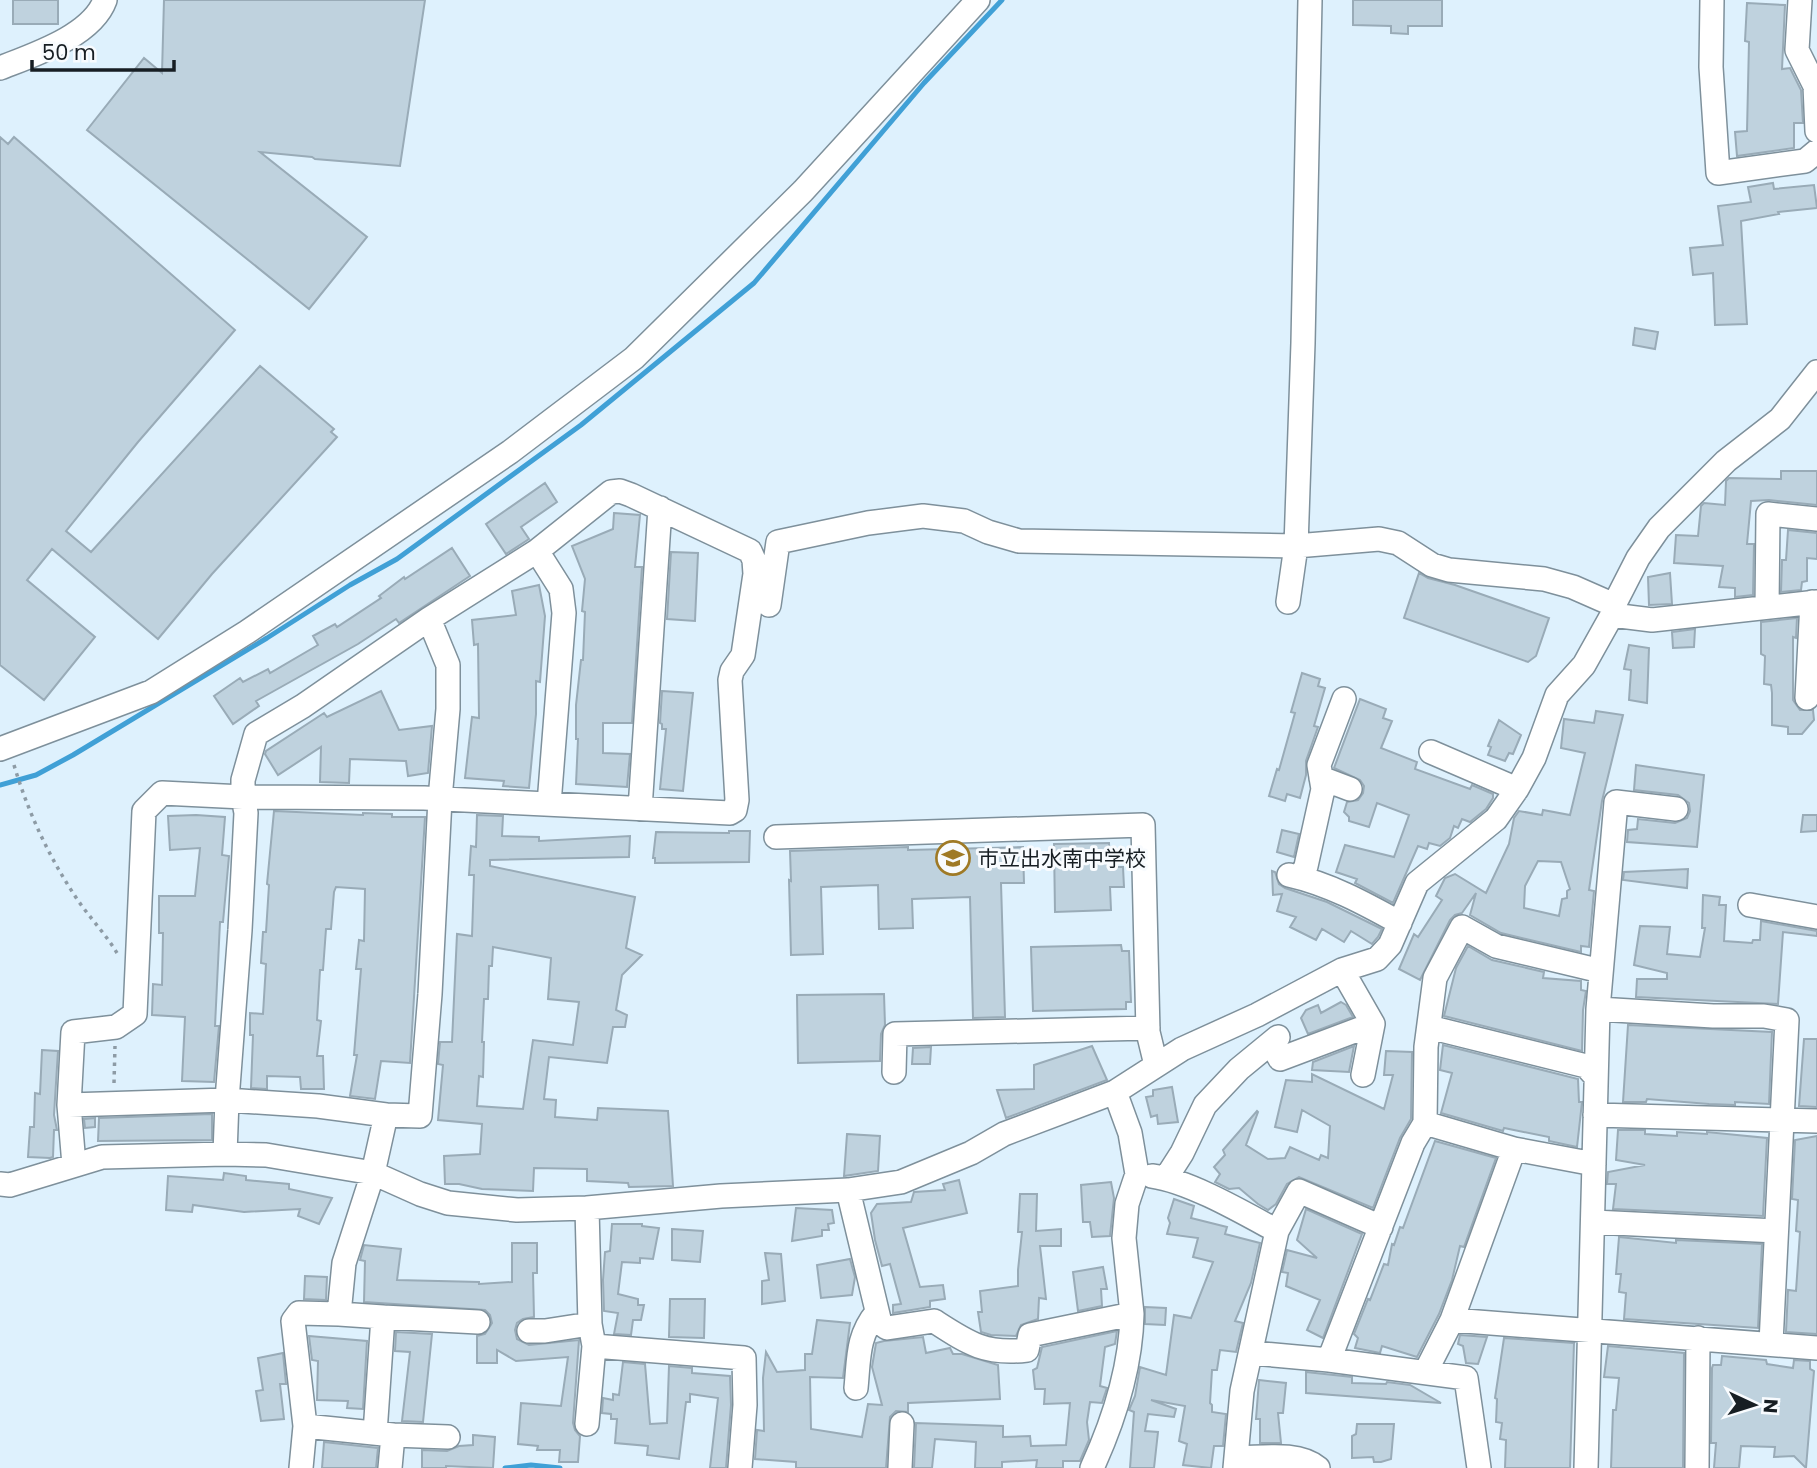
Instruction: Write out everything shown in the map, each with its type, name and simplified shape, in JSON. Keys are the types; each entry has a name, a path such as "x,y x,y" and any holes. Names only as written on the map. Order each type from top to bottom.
{"street":[{"path":"0,68 72,36 90,23 105,0"},
{"path":"0,749 150,692 247,632 510,452 634,358 803,191 978,0"},
{"path":"1288,602 1296,546 1310,0"},
{"path":"1712,0 1711,67 1718,173 1805,161 1817,151"},
{"path":"1800,0 1797,50 1815,86 1817,131"},
{"path":"0,1184 10,1185 102,1157 225,1154 266,1155 373,1173 419,1194 458,1205 517,1210 587,1208 721,1196 848,1189 901,1182 971,1153 1004,1134 1115,1091 1182,1049 1257,1015 1342,970 1377,959 1390,945 1417,883 1496,819 1517,789 1534,758 1557,695 1584,665 1638,558 1659,528 1726,461 1780,419 1817,372"},
{"path":"74,1165 69,1105 73,1032 116,1027 135,1014 144,811 162,793 243,797 440,799 730,813 735,810 737,800 730,680 732,671 743,655 755,573 750,551 620,491 611,492 537,551 429,619 303,706 256,733 243,779 243,797 246,813 240,930 226,1100 225,1154"},
{"path":"640,809 660,508"},
{"path":"1767,607 1768,514 1817,519"},
{"path":"769,605 778,542 869,523 923,516 964,520 988,532 1019,541 1296,546 1364,539 1390,541 1411,549 1432,565 1544,579 1573,587 1613,610 1652,620 1814,602 1807,698"},
{"path":"537,551 561,589 564,614 550,804"},
{"path":"69,1105 226,1100 420,1116 448,709 448,665 429,619"},
{"path":"1343,699 1319,765 1323,789 1306,866 1295,877 1357,898 1400,923"},
{"path":"1430,752 1517,789"},
{"path":"1321,778 1350,789"},
{"path":"1586,1468 1598,1009 1616,802 1668,803"},
{"path":"776,837 1143,825 1148,1028 1156,1065"},
{"path":"1750,905 1817,916"},
{"path":"1329,1360 1413,1143 1425,1123 1424,1065 1435,978 1462,927 1496,946 1601,971"},
{"path":"1342,970 1373,1024"},
{"path":"1598,1009 1713,1016 1764,1016 1787,1020 1771,1343"},
{"path":"1166,1178 1182,1153 1205,1105 1239,1069 1275,1040 1280,1059 1373,1024"},
{"path":"1363,1076 1373,1024"},
{"path":"1429,1027 1586,1066 1596,1077"},
{"path":"894,1072 895,1034 1148,1028"},
{"path":"1092,1468 1124,1380 1132,1335 1124,1238 1127,1204 1137,1174 1130,1133 1115,1091"},
{"path":"339,1314 344,1263 373,1173 386,1115"},
{"path":"1595,1115 1817,1121"},
{"path":"1425,1123 1514,1149 1594,1164"},
{"path":"1426,1371 1452,1320 1514,1149"},
{"path":"1137,1174 1166,1178 1220,1201 1277,1231"},
{"path":"848,1189 880,1323 887,1328 934,1321 970,1345 1006,1352 1027,1350 1030,1335 1132,1314"},
{"path":"1318,1468 1310,1461 1287,1458 1235,1463 1242,1391 1277,1231 1299,1191 1381,1227"},
{"path":"587,1208 592,1335 587,1424"},
{"path":"1594,1222 1776,1231"},
{"path":"856,1388 865,1327 877,1312"},
{"path":"301,1468 305,1426 293,1321 299,1313 478,1322"},
{"path":"383,1317 384,1434 390,1468"},
{"path":"1452,1320 1817,1348"},
{"path":"528,1331 592,1335 744,1358 745,1405 740,1468"},
{"path":"1697,1468 1698,1338"},
{"path":"1252,1353 1426,1371 1466,1378 1479,1468"},
{"path":"900,1468 902,1423"},
{"path":"305,1426 448,1437"}],"path":[{"path":"15,769 23,796 45,846 76,897 116,951 119,960"},
{"path":"115,1102 116,1027"}],"building":[{"path":"13,0 58,0 58,24 13,24"},
{"path":"164,0 425,0 400,166 260,152 367,237 309,309 87,130 144,58 162,73"},
{"path":"1353,0 1442,0 1442,26 1408,26 1408,34 1391,33 1391,26 1353,25"},
{"path":"1747,3 1785,5 1782,69 1790,68 1801,90 1803,123 1794,123 1794,148 1737,156 1735,132 1747,131"},
{"path":"0,137 8,144 14,137 235,330 138,442 66,531 91,552 260,366 334,429 331,432 337,437 212,574 158,639 52,549 27,580 95,637 44,700 0,665"},
{"path":"1773,183 1774,189 1814,185 1817,208 1778,212 1779,214 1741,221 1747,324 1715,325 1713,273 1693,275 1690,248 1723,245 1718,206 1751,202 1748,187"},
{"path":"1635,328 1658,332 1655,349 1633,345"},
{"path":"1781,471 1817,471 1817,505 1751,501 1747,544 1754,544 1753,595 1735,597 1735,588 1719,587 1723,566 1674,563 1676,535 1698,536 1701,506 1704,503 1725,505 1726,481 1729,478 1781,479"},
{"path":"545,483 557,502 521,527 529,539 506,554 486,524"},
{"path":"614,513 640,515 635,567 642,567 632,723 603,723 603,753 630,754 627,787 576,784 576,705 583,660 585,612 582,611 585,579 572,546 613,529"},
{"path":"1788,530 1817,533 1817,559 1807,558 1807,581 1802,582 1801,590 1781,592 1782,560 1786,560"},
{"path":"452,548 470,576 399,623 396,619 358,644 256,701 259,706 233,724 214,696 240,678 243,682 268,669 270,673 318,645 313,636 335,624 337,627 381,598 379,596 404,577 405,579"},
{"path":"671,552 698,553 695,621 667,619"},
{"path":"1419,573 1549,618 1536,656 1528,662 1404,618"},
{"path":"1670,573 1672,604 1649,605 1648,577"},
{"path":"539,585 545,616 540,682 536,681 536,714 529,788 503,786 504,781 465,778 472,717 479,718 478,644 474,645 472,620 516,615 512,591"},
{"path":"1797,618 1796,638 1793,637 1793,700 1800,710 1813,710 1814,720 1802,734 1788,734 1788,727 1772,725 1771,685 1764,684 1765,656 1761,654 1761,622"},
{"path":"1695,629 1694,647 1673,648 1672,632"},
{"path":"1629,645 1649,648 1647,703 1629,700 1631,670 1624,669"},
{"path":"1302,673 1320,679 1318,686 1325,688 1314,726 1318,727 1306,761 1306,775 1300,798 1287,794 1285,801 1269,796 1295,713 1291,712"},
{"path":"381,691 399,730 432,726 428,773 408,776 406,761 350,759 349,783 320,782 321,747 278,775 265,754 266,751 324,713 327,717"},
{"path":"662,691 693,693 683,791 660,789 666,729 662,729 660,723"},
{"path":"1360,699 1386,709 1383,718 1392,721 1381,748 1417,762 1415,769 1470,789 1472,785 1493,794 1486,809 1470,822 1462,819 1458,828 1454,826 1450,838 1440,846 1429,843 1427,849 1418,846 1393,903 1355,883 1357,879 1336,872 1345,845 1394,857 1409,815 1377,803 1369,827 1349,821 1344,812 1347,802 1358,800 1364,786 1360,780 1334,768"},
{"path":"1596,711 1623,715 1602,801 1589,890 1594,891 1589,947 1581,946 1581,952 1501,933 1470,915 1476,893 1462,913 1450,920 1420,980 1399,969 1414,934 1418,937 1442,900 1436,896 1445,878 1455,874 1486,893 1509,844 1514,818 1519,811 1542,815 1543,810 1570,815 1585,753 1561,748 1564,719 1594,723","holes":["1538,861 1561,862 1570,889 1567,891 1567,898 1562,899 1559,916 1524,908 1525,886"]},
{"path":"1499,720 1521,735 1513,754 1509,753 1505,761 1488,755 1491,747 1488,746"},
{"path":"1636,765 1704,775 1697,847 1627,842 1628,830 1637,829 1638,819 1675,823 1687,818 1690,811 1689,803 1678,795 1634,790"},
{"path":"274,811 425,817 410,1063 381,1061 375,1099 350,1096 357,1055 354,1055 361,969 356,969 359,940 364,941 365,889 336,887 331,929 326,929 317,1020 321,1021 317,1056 323,1056 324,1089 301,1089 300,1077 267,1076 267,1089 251,1088 253,1035 250,1035 250,1013 263,1014 266,964 261,963 263,932 266,932 267,884"},
{"path":"477,815 503,816 502,836 539,837 539,841 630,836 629,857 490,860 490,866 635,897 626,948 642,955 622,975 616,1010 627,1015 625,1027 613,1027 607,1063 549,1057 544,1099 556,1100 555,1117 597,1120 598,1108 668,1111 673,1186 629,1187 628,1183 587,1181 587,1169 534,1168 533,1191 445,1184 444,1156 480,1154 482,1124 438,1120 443,1065 438,1064 440,1042 452,1042 457,934 472,936 474,875 469,875 471,846 476,847","holes":["493,947 551,958 548,999 579,1002 573,1045 533,1040 523,1109 477,1106 479,1076 483,1077 484,999 488,999 489,966 492,966"]},
{"path":"1803,815 1817,815 1817,831 1801,832"},
{"path":"168,816 225,817 222,855 229,856 223,922 220,922 215,1026 219,1026 214,1082 182,1081 185,1017 152,1015 153,984 162,985 163,933 159,933 159,896 195,896 200,848 170,850"},
{"path":"1282,830 1299,834 1294,857 1277,852"},
{"path":"750,831 749,862 655,863 653,858 656,832"},
{"path":"1109,843 1110,867 1123,867 1124,887 1110,887 1111,910 1055,912 1054,844"},
{"path":"908,847 908,850 1023,847 1024,883 1001,883 1005,1017 973,1018 970,897 912,899 913,928 879,929 878,885 821,887 823,954 791,955 790,851"},
{"path":"1688,869 1687,888 1623,880 1624,872"},
{"path":"1272,871 1275,872 1279,884 1285,888 1327,902 1382,929 1378,937 1372,944 1351,931 1344,942 1322,929 1316,940 1290,927 1296,917 1277,911 1282,894 1273,895"},
{"path":"1703,895 1720,897 1719,905 1726,905 1724,941 1752,943 1753,940 1760,940 1761,921 1817,931 1817,936 1783,932 1778,1004 1636,997 1637,979 1667,979 1667,973 1634,965 1640,926 1670,927 1667,954 1700,957 1705,928 1702,928"},
{"path":"1121,945 1122,951 1129,951 1131,1002 1126,1002 1126,1009 1033,1011 1031,947"},
{"path":"1468,946 1492,960 1544,972 1543,978 1581,981 1581,990 1586,991 1582,1051 1444,1016 1456,968"},
{"path":"884,994 885,1025 881,1034 880,1061 798,1063 797,995"},
{"path":"1341,1002 1353,1017 1308,1034 1301,1018 1306,1010 1318,1005 1321,1013"},
{"path":"1628,1025 1772,1032 1769,1104 1709,1104 1647,1099 1646,1102 1623,1102"},
{"path":"1804,1039 1817,1039 1817,1107 1799,1106"},
{"path":"1443,1045 1578,1079 1579,1102 1582,1102 1577,1147 1549,1141 1549,1137 1504,1128 1503,1131 1441,1113 1452,1073 1440,1070"},
{"path":"1092,1046 1107,1080 1006,1118 997,1090 1034,1089 1034,1065"},
{"path":"1354,1046 1349,1072 1312,1070 1313,1062"},
{"path":"931,1047 930,1064 912,1064 913,1048"},
{"path":"42,1050 58,1051 54,1115 57,1130 54,1130 53,1157 50,1158 28,1157 30,1127 34,1127 35,1093 40,1094"},
{"path":"1386,1051 1412,1052 1411,1119 1400,1138 1373,1208 1299,1177 1287,1184 1276,1204 1268,1210 1239,1188 1229,1189 1215,1182 1220,1174 1214,1167 1225,1155 1223,1150 1257,1111 1246,1145 1268,1159 1285,1158 1290,1147 1319,1160 1321,1155 1328,1158 1330,1126 1302,1110 1297,1132 1275,1127 1286,1080 1312,1082 1312,1074 1384,1109 1393,1075 1384,1075"},
{"path":"1172,1087 1178,1122 1158,1124 1157,1115 1151,1117 1146,1097 1153,1096 1153,1090"},
{"path":"212,1114 212,1140 98,1141 99,1118"},
{"path":"95,1118 95,1127 85,1128 84,1119"},
{"path":"1618,1130 1645,1130 1645,1134 1677,1136 1677,1132 1707,1132 1767,1138 1763,1216 1613,1209 1616,1184 1607,1184 1608,1172 1645,1165 1616,1160"},
{"path":"847,1134 880,1136 878,1171 844,1176"},
{"path":"1817,1136 1817,1334 1786,1332 1788,1290 1796,1291 1800,1232 1796,1231 1798,1200 1792,1199 1795,1140"},
{"path":"1435,1141 1496,1158 1464,1247 1460,1246 1452,1280 1439,1314 1417,1357 1382,1346 1380,1353 1355,1348 1358,1338 1354,1334 1384,1264 1388,1265 1392,1244 1394,1245 1400,1227 1403,1228"},
{"path":"224,1173 246,1176 246,1180 289,1184 289,1189 332,1198 319,1224 298,1216 300,1209 244,1212 193,1205 192,1212 166,1210 168,1176 223,1180"},
{"path":"959,1180 967,1213 903,1228 920,1287 943,1285 945,1299 930,1301 930,1307 893,1313 893,1305 901,1304 890,1264 882,1266 871,1213 877,1204 911,1202 914,1192 945,1190 943,1184"},
{"path":"1111,1182 1114,1198 1110,1236 1092,1237 1090,1222 1083,1222 1081,1185"},
{"path":"1020,1194 1037,1194 1036,1231 1061,1229 1061,1246 1040,1246 1046,1299 1039,1298 1038,1319 1021,1325 1016,1336 991,1335 981,1332 978,1312 982,1312 980,1291 1018,1286 1022,1232 1018,1232"},
{"path":"1174,1199 1194,1206 1191,1218 1227,1227 1225,1234 1260,1243 1251,1283 1235,1321 1243,1323 1236,1352 1220,1350 1217,1370 1212,1370 1212,1412 1226,1414 1223,1446 1214,1446 1211,1468 1183,1465 1187,1444 1179,1441 1185,1406 1151,1400 1176,1409 1174,1417 1148,1414 1145,1431 1158,1432 1154,1468 1130,1468 1134,1412 1129,1410 1135,1396 1140,1367 1166,1375 1174,1315 1191,1318 1213,1262 1193,1257 1198,1238 1167,1234 1170,1223 1168,1218"},
{"path":"796,1208 832,1210 834,1223 828,1224 829,1230 822,1230 822,1236 792,1241"},
{"path":"1306,1209 1362,1234 1323,1338 1307,1330 1320,1300 1286,1286 1288,1273 1282,1272 1287,1250 1317,1258 1297,1240"},
{"path":"612,1224 642,1224 659,1228 653,1259 640,1258 640,1263 622,1262 618,1294 638,1299 638,1305 644,1305 641,1320 633,1320 631,1335 614,1334 618,1313 604,1311 605,1252 610,1251"},
{"path":"672,1229 703,1231 700,1262 672,1260"},
{"path":"1619,1237 1676,1243 1676,1240 1762,1244 1758,1328 1624,1319 1626,1293 1619,1292 1621,1274 1616,1274"},
{"path":"512,1243 537,1243 537,1273 533,1273 534,1317 517,1323 517,1339 529,1345 579,1340 573,1423 580,1436 578,1462 559,1462 560,1450 537,1450 538,1446 518,1444 521,1403 561,1406 568,1357 516,1361 497,1350 497,1363 477,1363 477,1336 485,1334 492,1323 485,1310 364,1302 365,1261 360,1260 364,1245 401,1249 397,1280 479,1284 512,1282"},
{"path":"765,1253 781,1254 785,1301 762,1304 762,1281 769,1280"},
{"path":"850,1259 855,1277 852,1295 821,1298 817,1265"},
{"path":"1103,1267 1107,1289 1101,1289 1102,1306 1078,1311 1073,1272"},
{"path":"305,1276 327,1277 326,1300 304,1299"},
{"path":"670,1299 705,1299 704,1338 669,1337"},
{"path":"1145,1307 1166,1308 1165,1325 1145,1324"},
{"path":"817,1320 850,1323 843,1378 810,1377 811,1429 862,1437 868,1404 882,1405 872,1367 876,1343 884,1341 923,1337 926,1353 950,1348 953,1354 962,1354 998,1365 1000,1399 908,1403 908,1412 896,1411 890,1417 886,1468 796,1468 796,1462 755,1459 757,1430 764,1431 763,1378 766,1352 777,1372 805,1370 805,1354 812,1354"},
{"path":"1117,1331 1115,1344 1105,1347 1100,1386 1107,1388 1102,1403 1090,1402 1087,1422 1089,1440 1080,1461 1063,1461 1063,1468 1036,1468 1037,1460 1002,1462 1002,1468 975,1468 976,1442 935,1439 932,1468 914,1468 916,1423 1003,1426 1003,1437 1030,1436 1031,1446 1066,1445 1070,1403 1044,1404 1045,1389 1035,1389 1033,1370 1037,1368 1042,1347"},
{"path":"396,1332 432,1334 423,1422 402,1421 410,1352 395,1351"},
{"path":"1460,1335 1487,1337 1478,1364 1466,1363 1463,1346 1458,1344"},
{"path":"309,1336 367,1341 363,1409 347,1408 348,1401 317,1400 318,1361 312,1360"},
{"path":"1504,1338 1574,1343 1570,1468 1505,1468 1506,1440 1500,1439 1502,1423 1496,1422 1495,1398"},
{"path":"1608,1346 1684,1353 1683,1468 1611,1468 1613,1410 1616,1410 1619,1378 1604,1377"},
{"path":"283,1353 286,1384 280,1384 284,1419 261,1421 256,1391 263,1390 258,1358"},
{"path":"1722,1356 1766,1360 1767,1364 1793,1368 1794,1360 1810,1361 1810,1369 1814,1371 1806,1468 1794,1456 1774,1457 1775,1447 1741,1446 1739,1468 1714,1468 1716,1443 1711,1443 1712,1368 1713,1365 1721,1365"},
{"path":"623,1362 645,1364 650,1424 667,1423 669,1366 692,1368 692,1373 730,1376 731,1405 726,1468 710,1468 718,1398 690,1394 690,1402 686,1402 679,1459 647,1455 648,1446 615,1443 617,1419 611,1419 611,1414 602,1413 603,1398 613,1400 613,1394 619,1395"},
{"path":"1306,1372 1352,1377 1352,1383 1387,1382 1410,1385 1441,1403 1306,1393"},
{"path":"1259,1380 1286,1383 1283,1413 1278,1413 1281,1443 1260,1443 1260,1419 1256,1419"},
{"path":"1357,1424 1394,1424 1391,1459 1374,1462 1373,1457 1352,1458 1352,1436 1356,1434"},
{"path":"473,1435 495,1437 493,1468 422,1468 422,1450 447,1451 459,1446 473,1445"},
{"path":"324,1442 378,1448 376,1468 322,1468"}],"waterway":[{"path":"0,785 36,775 73,755 397,559 581,425 754,283 924,83 1002,0"},
{"path":"505,1468 531,1465 560,1468"}],"place":[{"name":"市立出水南中学校","path":"953,858"}]}
